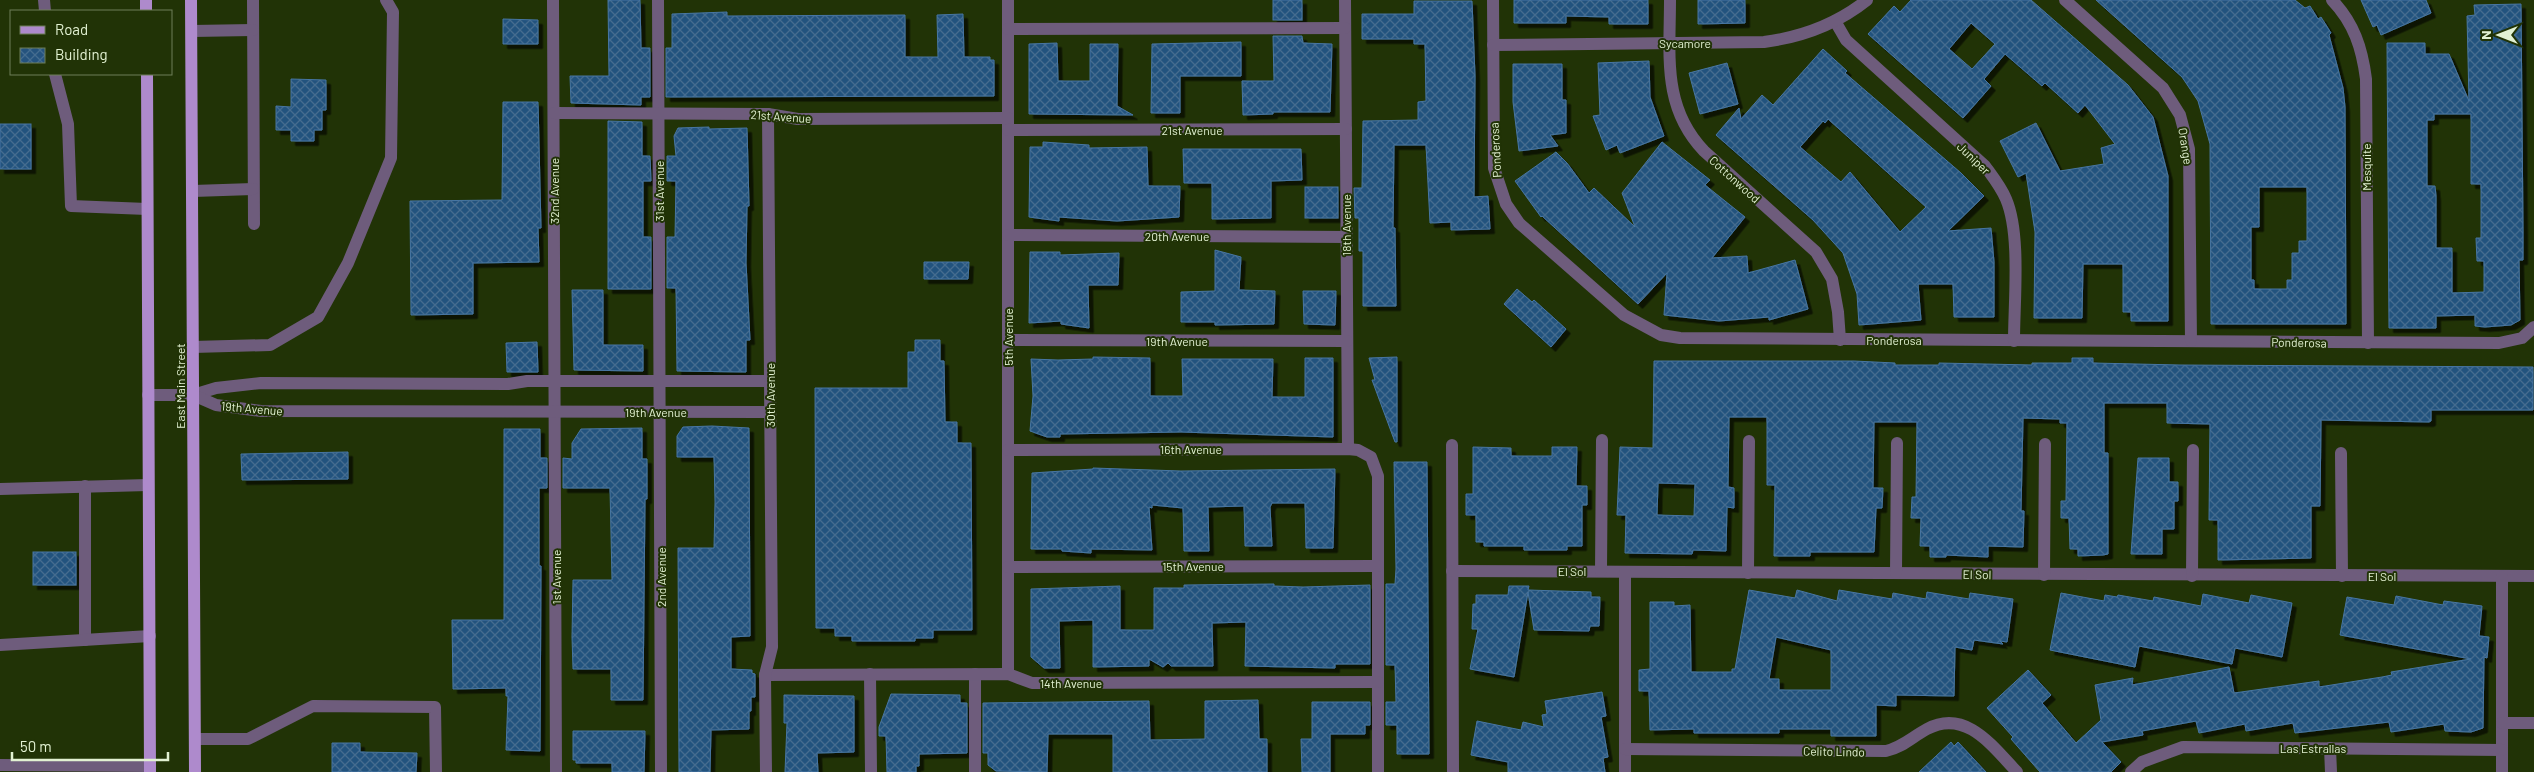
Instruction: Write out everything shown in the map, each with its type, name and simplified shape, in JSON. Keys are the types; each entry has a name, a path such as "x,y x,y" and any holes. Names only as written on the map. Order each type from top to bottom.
{"main road":[{"name":"East Main Street","path":"192,0 195,772"},
{"path":"147,75 150,769"}],"lane":[{"path":"253,0 254,224"},
{"path":"193,347 270,345 318,317 348,263 391,158 393,12 386,0"},
{"name":"32nd Avenue","path":"554,0 555,382"},
{"name":"31st Avenue","path":"658,0 660,381"},
{"name":"5th Avenue","path":"1008,0 1008,674"},
{"name":"18th Avenue","path":"1345,0 1348,449"},
{"name":"Ponderosa","path":"1493,0 1494,168 1506,204 1519,224 1624,315 1642,327 1661,335 1680,338 1840,340 2499,343 2522,338 2534,327"},
{"name":"Cottonwood","path":"1670,0 1671,86 1679,116 1686,129 1704,151 1816,252 1832,279 1838,312 1840,340"},
{"name":"Sycamore","path":"1493,45 1764,42 1796,36 1835,21 1867,0"},
{"name":"Orange","path":"2065,0 2163,88 2180,115 2189,149 2191,341"},
{"name":"Mesquite","path":"2332,0 2343,12 2360,44 2366,78 2368,343"},
{"name":"Juniper","path":"1835,21 1846,40 1985,166 1996,181 2006,199 2014,234 2014,341"},
{"path":"1008,29 1345,28"},
{"path":"192,31 253,30"},
{"path":"55,75 68,124 70,206 147,209"},
{"name":"21st Avenue","path":"554,113 768,114 798,119 1346,130"},
{"name":"30th Avenue","path":"766,772 765,675 772,647 768,114"},
{"path":"193,191 253,189"},
{"name":"20th Avenue","path":"1008,235 1346,237"},
{"name":"19th Avenue","path":"1008,340 1347,341"},
{"name":"2nd Avenue","path":"660,381 661,772"},
{"name":"1st Avenue","path":"555,382 556,772"},
{"name":"19th Avenue","path":"193,395 216,388 261,383 770,382"},
{"path":"148,396 193,395"},
{"name":"19th Avenue","path":"193,395 216,405 261,411 770,412"},
{"path":"1601,571 1602,440"},
{"path":"1748,573 1749,441"},
{"path":"1896,573 1897,444"},
{"path":"2044,575 2045,444"},
{"path":"1452,445 1453,772"},
{"name":"16th Avenue","path":"1008,450 1358,450 1371,457 1378,476 1378,566"},
{"path":"2192,576 2193,450"},
{"path":"2341,452 2342,576"},
{"path":"0,489 148,484"},
{"path":"85,640 86,486"},
{"path":"1378,566 1378,772"},
{"name":"15th Avenue","path":"1008,567 1378,566"},
{"name":"El Sol","path":"1452,571 2192,576 2534,576"},
{"path":"1625,572 1625,772"},
{"path":"2502,576 2502,772"},
{"path":"0,645 150,636"},
{"path":"870,674 871,772"},
{"path":"975,674 976,772"},
{"name":"14th Avenue","path":"765,675 1008,674 1032,683 1378,682"},
{"path":"195,739 248,739 314,706 435,707 436,772"},
{"path":"2502,723 2534,723"},
{"name":"Celito Lindo","path":"1625,749 1886,751 1899,748 1936,725 1960,724 1981,734 2017,772"},
{"name":"Las Estrallas","path":"2131,772 2142,762 2183,747 2502,750"},
{"path":"2330,748 2331,772"},
{"path":"0,765 150,769"}],"building":[{"path":"608,0 640,0 641,48 650,48 650,97 641,97 641,105 571,103 570,76 609,76"},
{"path":"1273,0 1302,0 1302,20 1273,20"},
{"path":"1514,0 1648,0 1648,24 1609,24 1609,17 1566,16 1566,23 1514,23"},
{"path":"1698,0 1745,0 1745,23 1698,24"},
{"path":"1911,0 2031,0 2128,85 2153,117 2168,176 2168,321 2131,321 2131,312 2123,312 2123,264 2083,264 2082,318 2034,318 2035,232 2026,173 2018,177 2000,141 2036,123 2060,171 2104,164 2101,148 2115,144 2085,105 2078,113 2045,83 2042,86 2005,54 1984,79 1991,86 1963,118 1868,34 1894,6 1900,12","holes":["1971,23 1995,44 1972,69 1949,49"]},
{"path":"2096,0 2295,0 2305,8 2310,6 2318,19 2321,17 2331,33 2329,35 2343,88 2345,107 2346,324 2211,324 2210,144 2198,101 2182,77","holes":["2259,187 2307,187 2307,241 2299,241 2299,253 2292,253 2292,280 2287,280 2287,289 2254,289 2254,280 2251,280 2251,227 2259,227"]},
{"path":"2361,0 2426,0 2431,13 2381,35 2377,25 2373,27"},
{"path":"1414,1 1472,1 1475,76 1474,197 1488,196 1490,229 1451,230 1451,222 1430,223 1426,145 1394,145 1393,228 1395,228 1396,306 1363,306 1363,251 1359,251 1359,218 1355,218 1354,188 1362,188 1363,121 1418,120 1418,102 1426,101 1425,44 1414,44 1414,39 1362,39 1362,14 1414,14"},
{"path":"2521,4 2523,260 2519,260 2520,320 2511,325 2485,327 2475,326 2475,315 2436,316 2436,328 2389,328 2387,43 2425,43 2425,54 2449,54 2469,101 2467,16 2475,15 2474,5","holes":["2434,114 2471,114 2471,184 2481,184 2481,238 2476,238 2477,261 2484,261 2484,292 2452,293 2452,248 2436,248 2435,186 2427,186 2427,120 2434,120"]},
{"path":"727,12 727,16 905,15 905,57 938,57 937,15 963,14 964,57 990,57 990,60 994,60 994,96 666,97 666,48 672,48 672,14"},
{"path":"503,19 538,20 538,44 503,44"},
{"path":"1273,36 1302,36 1303,43 1332,44 1330,112 1273,112 1273,114 1243,115 1242,81 1274,81"},
{"path":"1241,42 1241,76 1180,76 1180,113 1151,113 1152,44"},
{"path":"1057,43 1058,81 1090,81 1090,44 1118,44 1117,106 1133,115 1029,114 1029,44"},
{"path":"1823,49 1847,71 1845,73 1961,173 1984,196 1948,231 1991,228 1994,262 1994,317 1954,317 1953,284 1918,284 1921,320 1859,325 1857,294 1843,253 1813,220 1716,135 1739,108 1741,119 1762,95 1773,105","holes":["1828,119 1926,207 1900,232 1850,172 1841,182 1800,147 1823,121 1825,123"]},
{"path":"1649,61 1650,97 1664,136 1620,153 1617,145 1606,150 1593,116 1600,115 1598,63"},
{"path":"1727,63 1738,104 1700,114 1689,73"},
{"path":"1513,64 1562,64 1562,100 1566,100 1566,133 1550,135 1558,146 1519,151 1513,102"},
{"path":"291,79 326,80 326,110 322,110 322,130 314,130 314,141 291,141 291,130 276,130 276,106 291,107"},
{"path":"503,102 538,102 541,228 538,228 539,262 473,263 473,314 411,315 410,201 502,200"},
{"path":"608,121 642,122 642,156 650,156 651,181 643,181 643,237 651,237 651,289 608,289"},
{"path":"0,124 31,124 31,169 0,169"},
{"path":"709,127 709,129 747,128 749,206 747,206 746,263 750,340 746,340 746,372 677,371 676,288 667,288 667,237 675,237 676,181 667,181 667,156 676,156 674,136 678,128"},
{"path":"1043,142 1089,145 1089,148 1147,147 1148,186 1180,186 1179,217 1117,221 1059,217 1059,221 1029,217 1030,147 1043,147"},
{"path":"1662,142 1710,180 1705,185 1745,217 1712,258 1747,256 1748,273 1795,260 1808,309 1769,320 1769,317 1719,321 1664,315 1667,273 1638,304 1541,217 1515,181 1556,152 1567,163 1589,193 1594,188 1635,227 1622,193"},
{"path":"1183,149 1301,149 1302,180 1271,181 1271,218 1212,219 1212,183 1184,183"},
{"path":"1305,187 1338,187 1338,218 1305,218"},
{"path":"1215,250 1241,257 1239,290 1275,291 1274,324 1215,325 1215,322 1181,322 1181,292 1215,291"},
{"path":"1030,252 1060,252 1060,255 1119,253 1118,285 1088,285 1089,328 1061,324 1061,321 1029,323"},
{"path":"924,262 969,262 968,279 924,279"},
{"path":"1517,289 1532,302 1534,300 1566,329 1551,347 1504,304"},
{"path":"572,290 603,290 603,345 643,345 643,371 574,370"},
{"path":"1303,291 1336,291 1335,325 1304,324"},
{"path":"915,340 940,340 940,361 944,361 945,422 957,422 957,443 971,443 972,630 933,630 933,638 915,638 915,641 852,641 852,636 835,636 835,628 816,628 815,388 908,388 908,352 915,352"},
{"path":"537,342 538,372 507,372 506,343"},
{"path":"1093,357 1150,358 1150,396 1183,396 1182,359 1273,359 1272,397 1305,397 1305,358 1333,358 1333,437 1181,432 1060,434 1060,437 1047,437 1030,431 1033,396 1031,359 1093,359"},
{"path":"1397,357 1397,442 1395,442 1372,380 1375,380 1369,358"},
{"path":"2072,358 2093,358 2093,363 2180,365 2533,367 2533,410 2431,410 2431,421 2429,422 2321,420 2320,506 2311,506 2311,558 2218,560 2218,520 2209,520 2210,424 2167,423 2167,403 2104,403 2104,453 2108,453 2108,554 2078,556 2078,549 2070,549 2069,518 2061,518 2061,501 2066,501 2067,423 2060,423 2060,419 2023,418 2021,511 2024,511 2023,547 1988,546 1988,557 1946,555 1946,557 1930,557 1930,546 1920,546 1921,518 1911,518 1912,497 1916,497 1917,422 1874,422 1873,488 1883,488 1882,508 1876,508 1874,552 1810,552 1810,556 1774,556 1775,485 1767,485 1767,417 1729,417 1728,487 1734,488 1734,508 1727,507 1726,551 1693,550 1692,554 1625,553 1626,515 1617,515 1620,447 1653,448 1654,361 1854,361 1895,363 1895,365 1939,365 1939,363 2032,365 2032,363 2072,363","holes":["1658,483 1695,484 1694,516 1657,515"]},
{"path":"683,427 749,428 750,636 731,637 731,669 752,670 752,673 755,674 755,697 751,697 749,729 711,730 710,772 679,772 678,548 714,548 715,502 714,457 677,457 677,436"},
{"path":"642,428 642,459 647,459 643,700 611,700 611,669 573,669 572,637 573,580 612,580 610,488 563,488 563,458 572,459 572,443 581,429"},
{"path":"504,429 540,429 540,458 547,458 547,488 539,488 539,566 541,566 540,751 506,750 508,696 506,696 506,688 453,689 452,620 504,620"},
{"path":"1473,447 1511,448 1511,456 1552,456 1552,447 1577,447 1576,486 1587,486 1587,505 1582,505 1582,546 1567,546 1567,550 1524,550 1524,546 1484,546 1484,542 1476,542 1476,515 1466,515 1466,494 1473,494"},
{"path":"348,452 348,479 242,480 241,454"},
{"path":"2138,458 2169,458 2169,482 2178,482 2178,501 2174,501 2174,529 2162,529 2162,554 2131,554"},
{"path":"1394,462 1427,462 1429,754 1397,754 1397,725 1386,725 1386,702 1396,702 1395,665 1386,665 1386,584 1395,584 1396,569"},
{"path":"1093,468 1181,471 1335,469 1333,548 1306,548 1305,503 1272,503 1270,507 1272,546 1245,546 1244,506 1208,507 1209,551 1184,551 1183,508 1152,505 1152,508 1149,507 1152,550 1091,549 1091,553 1062,551 1062,549 1031,549 1032,473"},
{"path":"33,552 76,552 76,585 33,585"},
{"path":"1274,584 1274,586 1303,587 1370,585 1370,664 1335,664 1335,668 1245,666 1246,622 1212,623 1213,666 1171,666 1168,663 1163,667 1149,659 1149,666 1093,667 1093,620 1059,621 1060,668 1044,668 1031,657 1031,589 1120,586 1120,630 1154,630 1154,588 1184,588 1184,585"},
{"path":"1509,586 1529,586 1528,590 1591,592 1591,597 1600,597 1599,626 1590,626 1589,631 1534,630 1528,592 1514,677 1470,669 1478,629 1472,629 1473,604 1476,604 1476,595 1508,595"},
{"path":"1749,590 1795,598 1797,590 1837,601 1839,590 1892,599 1893,593 1926,599 1927,592 1969,599 1970,593 2013,599 2007,642 2000,641 2003,644 1974,640 1972,650 1955,647 1954,696 1896,695 1896,706 1876,705 1876,736 1831,736 1831,729 1779,729 1779,733 1694,733 1694,729 1650,730 1649,691 1639,691 1639,670 1650,669 1650,602 1674,602 1674,606 1690,605 1691,672 1732,672 1732,669 1735,669","holes":["1776,637 1831,650 1831,690 1779,690 1779,679 1769,679"]},
{"path":"2061,593 2104,601 2105,595 2117,597 2118,595 2153,601 2154,597 2201,606 2203,594 2249,603 2251,595 2292,603 2282,657 2235,648 2232,664 2139,646 2135,667 2050,650"},
{"path":"2396,596 2443,605 2444,601 2482,606 2479,636 2489,637 2487,658 2484,657 2483,728 2471,732 2445,731 2444,724 2391,732 2389,722 2295,733 2293,723 2246,731 2245,724 2199,733 2196,721 2142,731 2143,735 2102,742 2121,762 2111,772 2040,772 2011,739 2013,737 1987,708 2028,670 2051,695 2042,703 2076,743 2101,720 2095,685 2133,678 2132,685 2229,667 2234,693 2319,681 2319,687 2392,675 2391,672 2471,659 2340,635 2347,597 2394,605"},
{"path":"1602,692 1606,716 1601,717 1608,757 1603,758 1605,772 1508,772 1508,762 1471,755 1477,721 1521,730 1523,722 1544,727 1542,715 1547,714 1545,701"},
{"path":"891,694 960,695 960,703 967,703 967,753 919,754 919,766 916,766 916,772 887,772 886,736 879,736 879,727"},
{"path":"784,695 854,696 854,752 817,753 818,772 785,772 787,723 784,723"},
{"path":"1258,700 1259,739 1267,739 1267,772 1113,772 1113,734 1048,734 1047,772 996,771 988,765 988,753 983,753 983,703 1149,701 1150,740 1205,739 1205,701"},
{"path":"1312,702 1370,702 1370,725 1365,725 1365,734 1330,734 1330,772 1302,772 1301,739 1312,739"},
{"path":"573,731 645,731 644,772 612,772 612,763 576,763 576,760 573,760"},
{"path":"1951,742 1954,746 1958,742 1986,772 1919,772"},
{"path":"332,743 360,743 360,752 417,753 416,772 332,772"}]}
